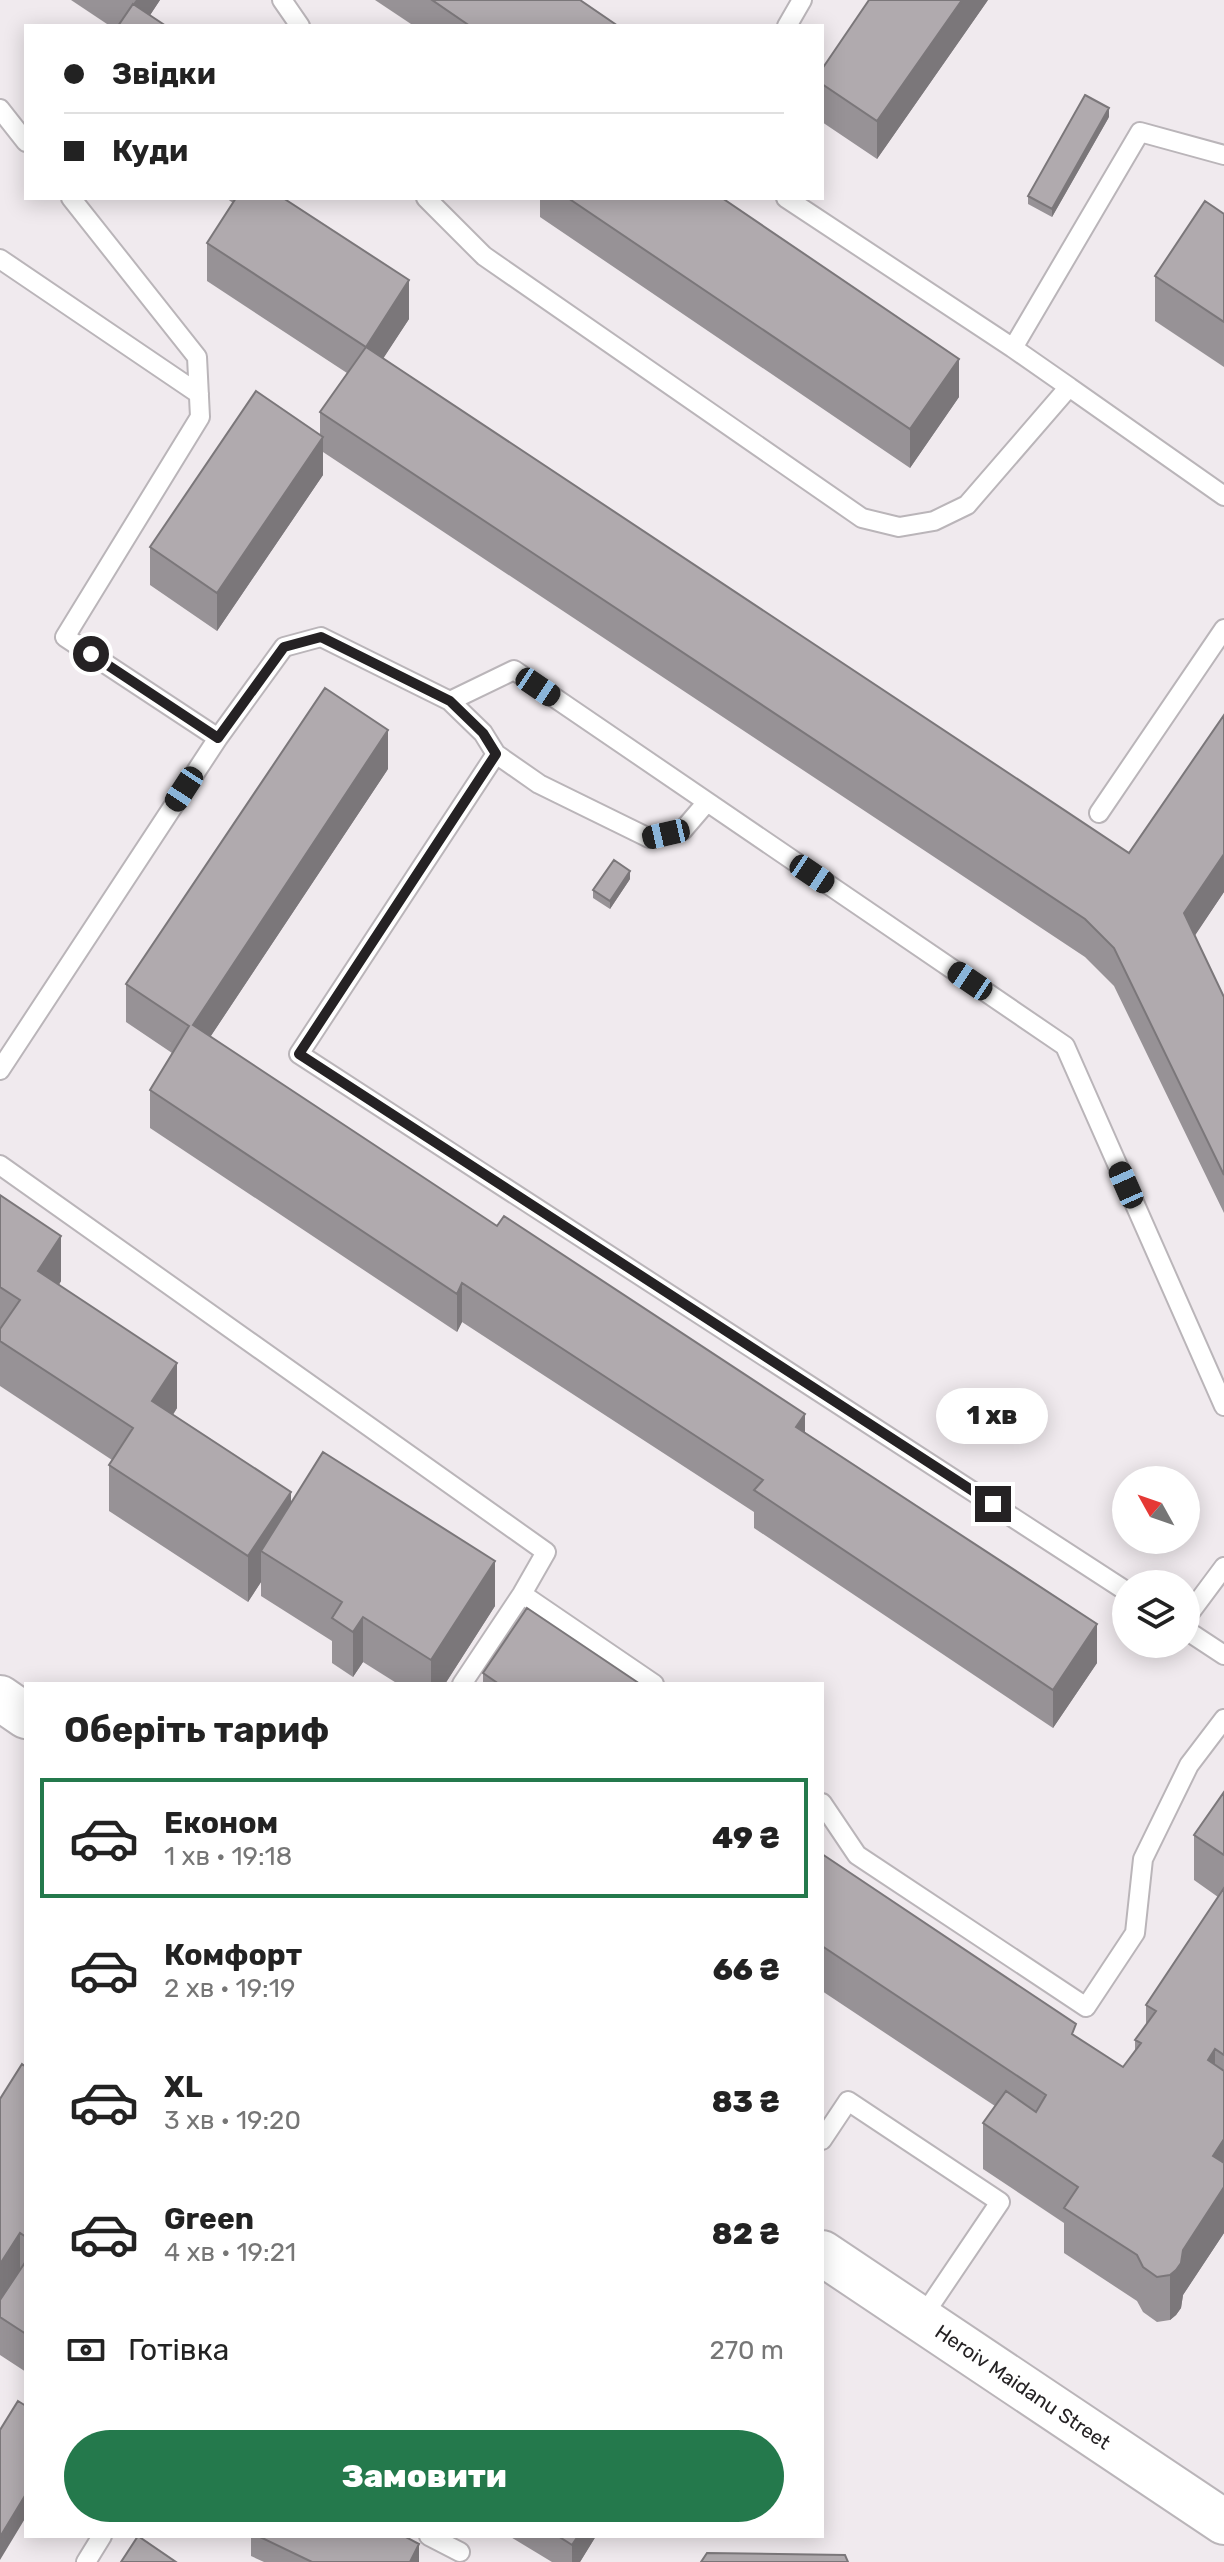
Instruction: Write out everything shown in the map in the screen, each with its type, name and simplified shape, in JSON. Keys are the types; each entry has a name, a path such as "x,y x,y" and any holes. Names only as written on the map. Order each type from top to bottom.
{"main road":[{"path":"0,1698 24,1715"},
{"name":"Heroiv Maidanu Street","path":"824,2254 1224,2522"}],"lane":[{"path":"282,0 299,24"},
{"path":"788,24 802,0"},
{"path":"0,109 24,139"},
{"path":"1013,348 1140,132 1224,155"},
{"path":"73,200 197,357 200,417 65,637 218,738"},
{"path":"428,200 484,256 862,518 899,527 934,521 967,505 1069,387"},
{"path":"789,200 1013,348 1224,496"},
{"path":"0,259 199,394"},
{"path":"1099,813 1224,629"},
{"path":"0,1070 218,738 284,647 321,637 450,701 483,733 496,754 539,784 649,838 683,830 707,802"},
{"path":"450,701 514,670 1065,1046 1224,1406"},
{"path":"496,754 299,1054 1112,1582"},
{"path":"0,1165 546,1552 463,1682"},
{"path":"1200,1599 1224,1567"},
{"path":"522,1594 651,1682"},
{"path":"1200,1639 1224,1655"},
{"path":"824,1806 857,1855 1086,2007 1135,1933 1143,1859 1189,1765 1224,1719"},
{"path":"824,2137 848,2101 1000,2202 921,2319"},
{"path":"86,2562 101,2538"},
{"path":"433,2538 460,2552"}],"building":[{"path":"432,0 580,0 615,24 467,24"},
{"path":"869,0 962,0 877,121 824,85 824,66"},
{"path":"133,4 163,24 119,24"},
{"path":"1085,95 1109,108 1052,209 1028,196"},
{"path":"235,200 286,200 409,280 366,347 207,243"},
{"path":"571,200 725,200 959,359 910,429"},
{"path":"1205,201 1224,214 1224,322 1155,276"},
{"path":"366,347 1129,853 1224,715 1224,854 1184,913 1224,997 1224,1175 1114,948 1085,919 320,412"},
{"path":"256,391 323,437 217,593 150,547"},
{"path":"325,688 388,730 193,1025 497,1226 504,1216 805,1414 796,1427 1097,1624 1053,1690 754,1490 763,1480 462,1283 457,1294 150,1090 189,1026 126,984"},
{"path":"614,860 630,871 610,901 593,890"},
{"path":"0,1195 61,1236 38,1271 177,1363 152,1401 291,1492 248,1556 109,1465 133,1428 0,1341 0,1329 20,1300 0,1287"},
{"path":"323,1452 495,1561 431,1660 363,1617 353,1632 332,1618 342,1602 261,1551"},
{"path":"527,1608 637,1682 496,1682 483,1673"},
{"path":"1224,1792 1224,1855 1194,1835"},
{"path":"824,1855 1076,2024 1072,2034 1123,2067 1141,2043 1135,2040 1156,2011 1146,2005 1224,1888 1224,2055 1215,2049 1208,2060 1224,2071 1224,2139 1213,2156 1224,2163 1224,2187 1183,2250 1181,2263 1170,2275 1157,2277 1143,2267 1137,2255 1064,2208 1078,2187 983,2123 1006,2091 1036,2112 1046,2095 824,1947"},
{"path":"22,2064 24,2236 20,2233 0,2264 0,2099"},
{"path":"24,2264 24,2333 0,2317 0,2300"},
{"path":"18,2401 24,2405 24,2497 0,2537 0,2430"},
{"path":"137,2538 141,2538 176,2562 121,2562"},
{"path":"262,2538 408,2538 419,2544 410,2562 312,2562"},
{"path":"561,2538 577,2538 572,2545"},
{"path":"707,2553 845,2555 848,2562 701,2562"}],"route":[{"path":"91,654 218,738 284,647 321,637 450,701 483,733 496,754 299,1054 993,1504"}]}
